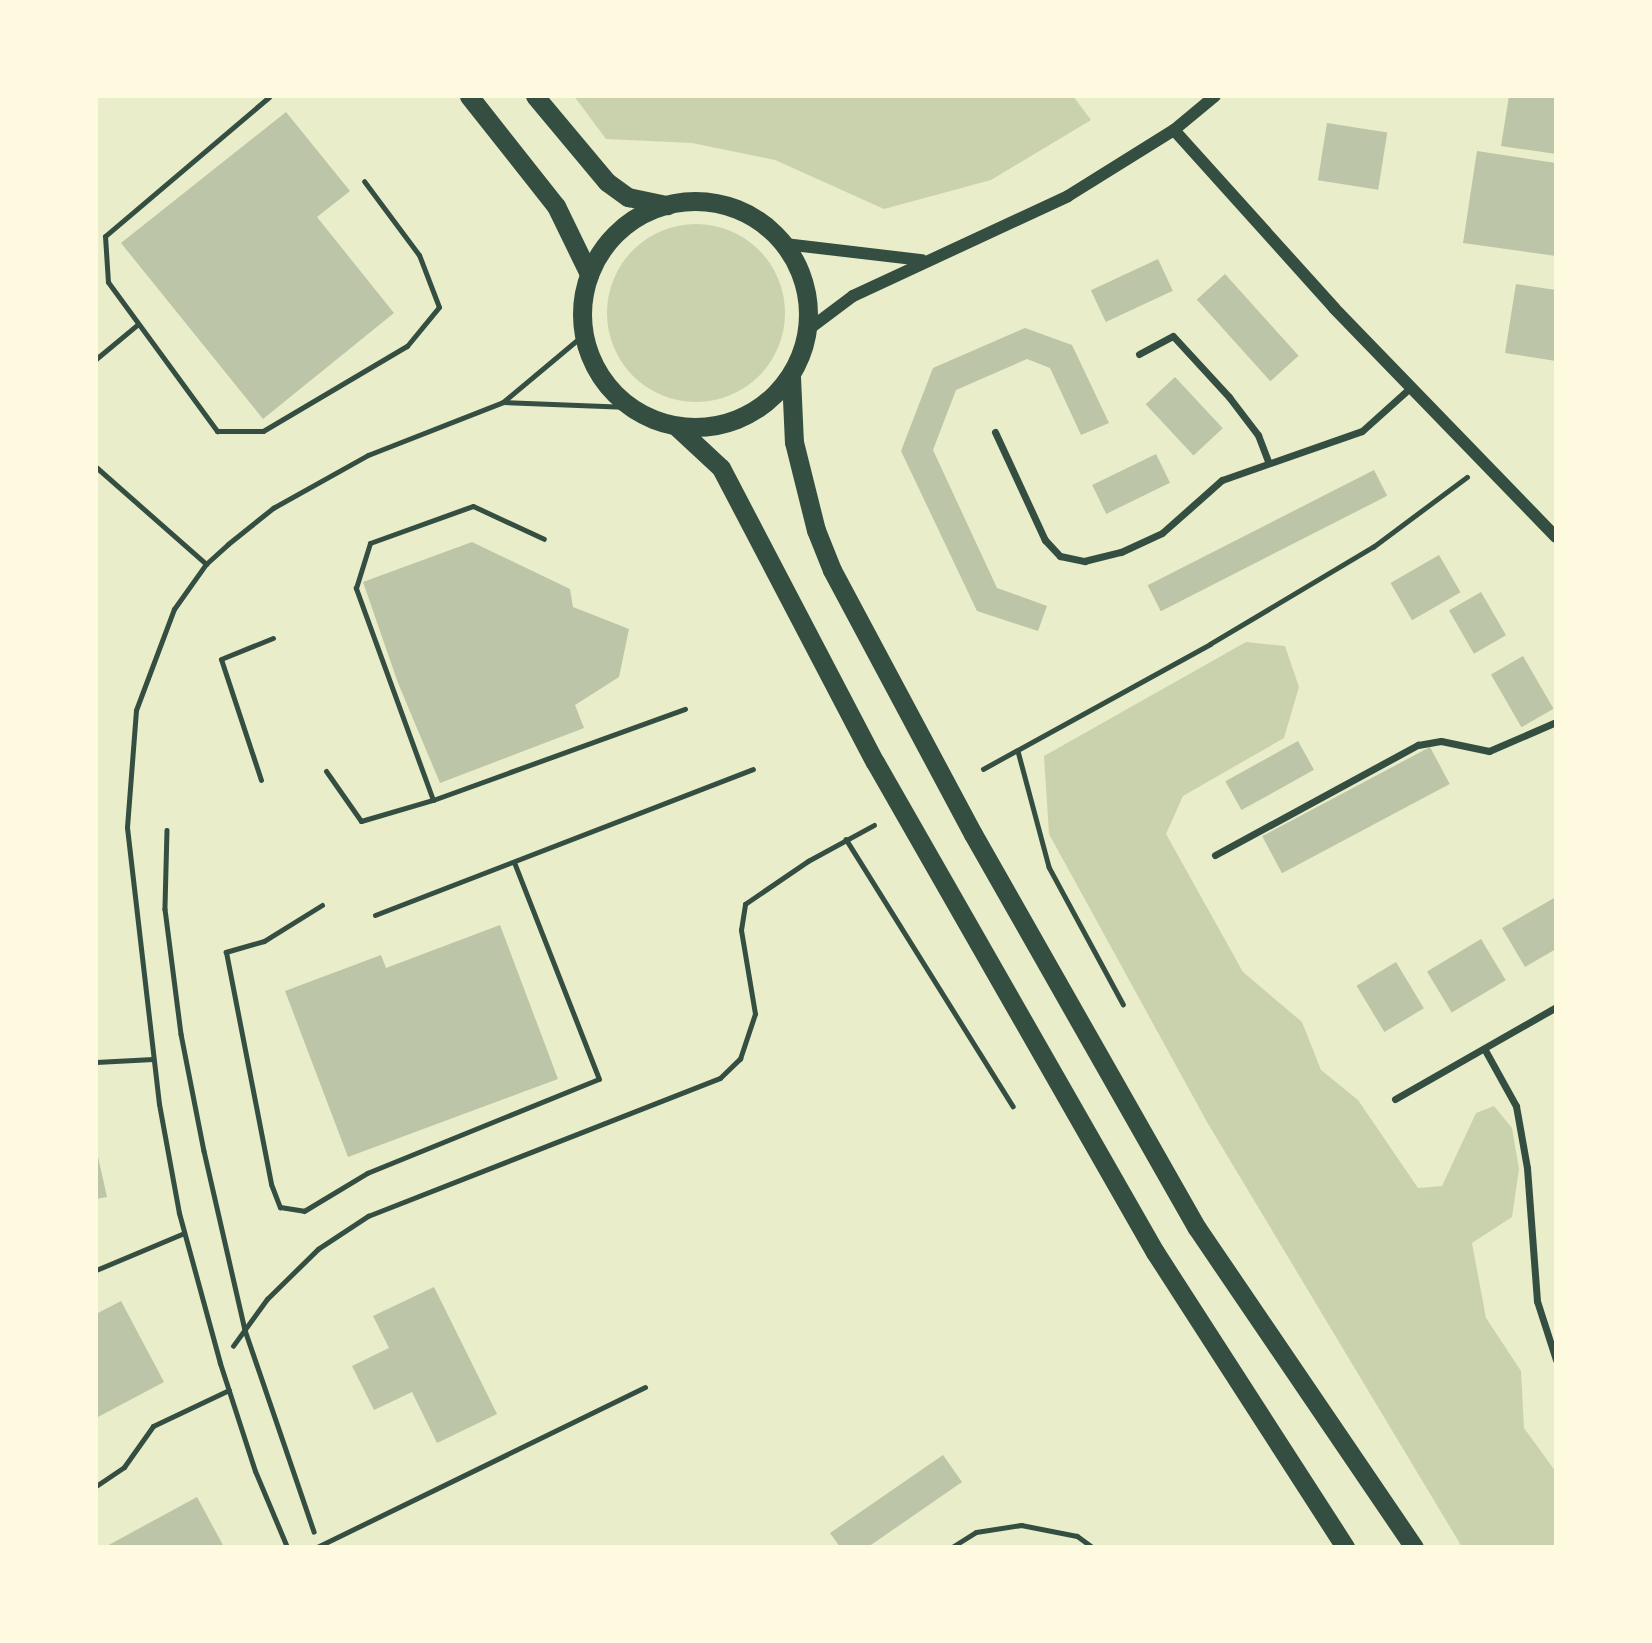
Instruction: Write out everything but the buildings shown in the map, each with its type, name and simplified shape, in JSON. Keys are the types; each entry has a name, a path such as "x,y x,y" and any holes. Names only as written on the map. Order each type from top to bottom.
{"highway":[{"path":"469,96 556,206 589,274"},
{"path":"535,96 607,182 628,197 667,205"},
{"path":"1345,1547 1155,1252 875,762 721,468 677,427 629,407 607,387 592,363 583,335 582,304 589,274 619,230 641,214 667,205 699,201 732,207 762,222 785,244 800,270 808,299 808,329 791,377 794,442 816,530 832,570 973,834 1197,1228 1414,1547"},
{"path":"677,427 710,427 741,419 769,401 791,377"}],"street":[{"path":"808,329 853,296 922,261 977,242 1068,197 1174,130 1215,96"},
{"path":"1174,130 1334,308 1556,537"},
{"path":"785,244 922,261"},
{"path":"1139,354 1173,336 1237,407 1258,435 1268,461"},
{"path":"995,432 1045,541 1060,556 1084,561 1121,552 1162,533 1222,480 1268,461 1362,431 1412,387"},
{"path":"1215,855 1418,745 1441,741 1489,751 1535,735 1556,722"},
{"path":"1395,1100 1556,1007"},
{"path":"1485,1050 1516,1106 1527,1168 1538,1301 1556,1360"}],"lane":[{"path":"269,97 105,236 108,282 217,431 263,431 407,346 439,307 419,256 364,181"},
{"path":"96,359 137,325"},
{"path":"287,1547 229,1390 184,1233 153,1059 127,827 136,710 174,609 206,564 273,508 356,462 503,402 583,335"},
{"path":"503,402 629,407"},
{"path":"96,467 206,564"},
{"path":"433,800 356,588 370,542 473,506 544,539"},
{"path":"261,780 221,659 273,638"},
{"path":"326,771 361,821 433,800 684,709"},
{"path":"375,915 753,769"},
{"path":"322,905 264,941 226,952 271,1184 280,1207 304,1211 367,1173 598,1079 514,862"},
{"path":"96,1062 153,1059"},
{"path":"96,1270 184,1233"},
{"path":"318,1546 645,1387"},
{"path":"96,1486 124,1467 153,1426 229,1390"},
{"path":"952,1547 975,1532 1021,1525 1077,1536 1092,1547"}],"path":[{"path":"983,769 1373,547 1467,477"},
{"path":"1018,751 1049,867 1123,1004"},
{"path":"167,830 165,909 181,1034 204,1151 245,1330 318,1546"},
{"path":"846,839 1013,1105"}],"green space":[{"path":"574,96 1073,96 1091,120 991,180 884,209 775,160 692,143 606,139"},
{"path":"696,224 730,231 759,250 778,279 785,313 778,347 759,376 730,395 696,402 662,395 633,376 614,347 607,313 614,279 633,250 662,231"},
{"path":"1246,642 1285,646 1299,687 1284,738 1183,796 1166,834 1243,972 1302,1022 1321,1070 1358,1100 1418,1188 1442,1186 1476,1113 1494,1106 1512,1128 1519,1169 1512,1217 1472,1243 1486,1318 1521,1371 1524,1428 1556,1472 1556,1547 1462,1547 1207,1122 1049,834 1044,756"}]}
